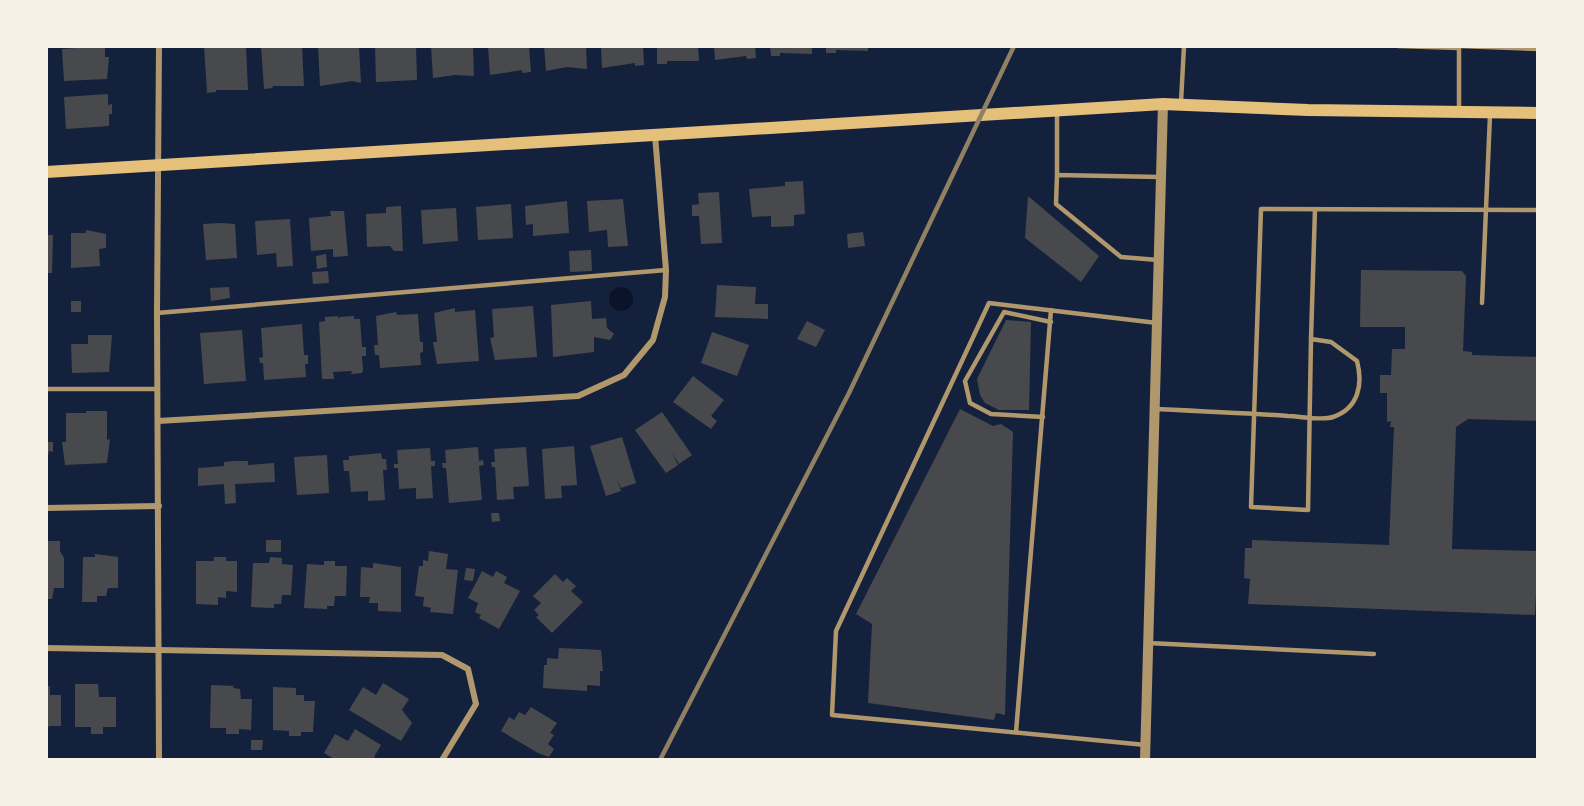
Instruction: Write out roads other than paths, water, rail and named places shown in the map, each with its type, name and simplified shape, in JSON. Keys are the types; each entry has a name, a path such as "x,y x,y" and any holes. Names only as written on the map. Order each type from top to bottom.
{"main road":[{"path":"46,172 1162,104 1308,110 1538,113"}],"street":[{"path":"159,46 157,313 161,650 159,759"},
{"path":"1145,759 1162,104"},
{"path":"158,421 578,396 624,375 653,340 666,297 666,270 654,135"},
{"path":"46,508 159,506"},
{"path":"46,648 442,655 468,669 476,704 442,759"}],"lane":[{"path":"1181,105 1184,46"},
{"path":"1398,46 1538,49"},
{"path":"1459,47 1459,111"},
{"path":"1056,111 1056,204 1121,257 1158,260"},
{"path":"1482,303 1490,112"},
{"path":"1057,175 1161,177"},
{"path":"1315,209 1308,510 1251,507 1261,209 1315,209 1485,209 1538,210"},
{"path":"157,313 666,270"},
{"path":"1146,745 832,715 836,631 989,303 1157,324"},
{"path":"1016,732 1051,310"},
{"path":"1043,417 991,414 970,403 965,381 1004,312 1051,322"},
{"path":"1155,409 1333,417 1354,402 1362,381 1357,361 1331,342 1311,339"},
{"path":"46,389 157,389"},
{"path":"1149,643 1374,654"}],"water":[{"path":"621,287 630,290 633,299 630,308 621,311 612,308 609,299 612,290"}],"railway":[{"path":"660,760 849,393 1014,46"}]}
